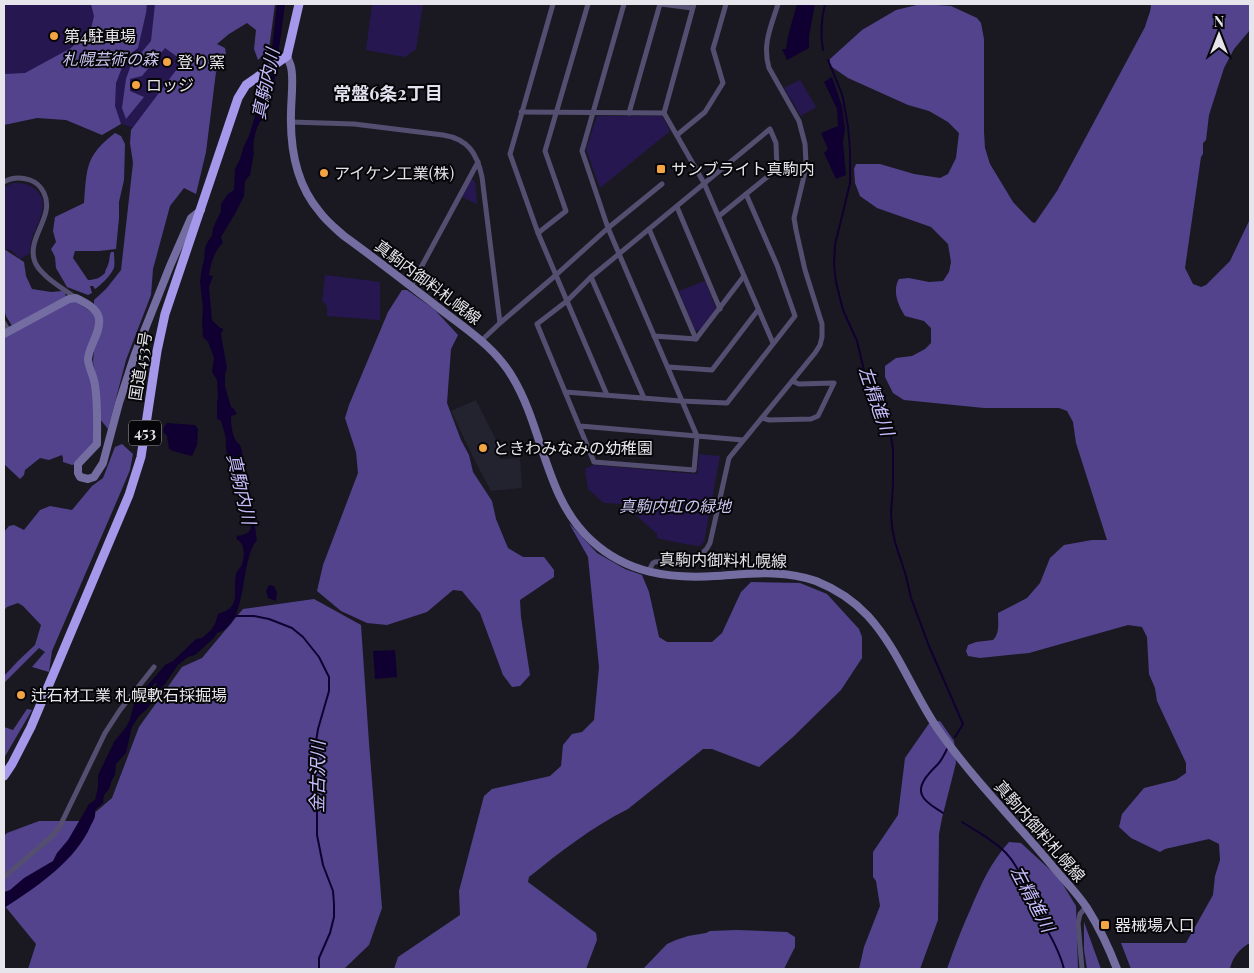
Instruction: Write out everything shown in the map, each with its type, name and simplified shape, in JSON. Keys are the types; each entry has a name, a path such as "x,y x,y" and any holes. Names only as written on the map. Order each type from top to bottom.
{"highway":[{"path":"287,56 299,4"},
{"name":"国道453号","path":"4,776 31,727 129,496 141,457 157,351 165,314 238,98 246,85 287,56"}],"main road":[{"name":"真駒内御料札幌線","path":"287,56 291,66 291,122 295,164 301,180 318,211 344,236 482,340 502,362 521,392 556,488 571,518 589,539 614,558 648,572 681,576 763,573 789,575 815,581 835,590 850,600 867,615 896,654 936,727 1086,907 1103,936 1117,969"},
{"path":"6,333 64,301 76,298 95,311 99,317 98,329 88,358 95,386 97,444 78,464 77,469 80,477 88,479 94,477 103,463 118,403 135,354 191,218 200,210"}],"street":[{"path":"553,4 510,154 538,233 607,395"},
{"path":"538,233 566,211 546,151 588,4"},
{"path":"624,4 582,151 608,228 620,254 668,367 681,401 697,436 694,470 594,462 537,324 567,301 591,277 620,254 770,129 776,143 777,169 719,216"},
{"path":"629,113 661,4 693,6 664,113 704,183 773,343"},
{"path":"677,135 705,112 723,83 714,49 726,4"},
{"path":"648,572 655,562 689,560 708,548 729,458 815,353 820,344 822,324 805,270 794,218 805,172 805,144 799,121 769,68 766,59 766,40 778,4"},
{"path":"521,112 664,113"},
{"path":"291,122 354,124 452,136 470,148 478,162 482,177 500,323"},
{"path":"411,286 478,162"},
{"path":"4,182 13,178 22,178 32,181 43,191 46,198 46,207 32,250 34,259 43,273 76,298"},
{"path":"482,340 608,228 662,184"},
{"path":"565,392 727,403 795,316 777,266 746,194"},
{"path":"677,206 720,309"},
{"path":"649,229 696,339"},
{"path":"696,339 744,276"},
{"path":"591,277 644,398"},
{"path":"668,367 712,370 758,310"},
{"path":"4,323 6,333"},
{"path":"654,336 696,339"},
{"path":"762,418 769,420 811,419 818,416 834,383 799,384 792,381"},
{"path":"580,426 743,440"},
{"path":"4,877 59,828 105,733 120,710 154,667"},
{"path":"1082,969 1078,923 1080,914 1086,907"}],"shaded area":[{"name":"ときわみなみの幼稚園","path":"476,400 495,438 500,459 520,458 522,488 491,491 474,459 451,411"}],"green space":[{"name":"札幌芸術の森","path":"4,4 162,4 159,34 183,64 138,130 4,77"},
{"path":"91,4 147,4 138,48 126,57 116,83 115,106 121,124 102,135 66,120 37,118 4,125 4,74 25,73 71,48 91,29 94,16"},
{"path":"155,4 275,4 269,49 258,60 254,49 256,30 247,23 217,44 225,48 226,54 216,72 206,152 196,194 184,188 170,206 153,269 151,295 126,360 108,429 100,419 93,362 94,349 100,328 94,300 106,289 121,270 133,163 130,143 131,130 183,61 165,48 142,76 130,79 130,91 144,97 126,119 122,108 126,79 131,65 151,41"},
{"path":"372,4 423,4 416,49 405,57 366,50"},
{"path":"921,4 951,6 977,18 981,23 984,39 985,148 990,164 1013,202 1035,223 1057,191 1145,27 1151,4 1250,4 1250,30 1234,49 1224,68 1209,115 1206,140 1203,143 1203,154 1201,157 1185,268 1193,284 1201,287 1206,285 1230,261 1250,219 1250,943 1237,954 1230,969 1131,969 1121,943 1186,943 1213,895 1215,876 1220,860 1219,844 1209,839 1165,849 1160,852 1131,838 1119,827 1122,814 1144,788 1176,780 1186,773 1186,763 1157,701 1155,688 1149,674 1147,637 1142,627 1128,625 1029,653 980,658 968,656 966,651 968,645 993,640 998,631 998,613 1027,598 1040,583 1050,558 1064,545 1092,540 1107,540 1076,443 1073,422 1067,411 1059,408 984,408 904,400 893,393 885,377 885,366 896,358 912,356 925,349 931,343 931,328 924,321 905,316 900,307 896,293 899,279 909,278 929,282 943,281 949,272 951,262 948,244 931,227 877,208 860,196 855,183 854,169 856,164 880,164 914,174 940,178 948,174 956,158 959,133 948,122 929,111 908,105 848,78 829,65 830,59 862,30 896,10"},
{"path":"800,80 816,107 801,116 784,88"},
{"path":"597,116 662,116 670,131 600,188 586,149"},
{"path":"115,133 121,136 125,144 124,180 119,202 116,249 75,251 73,258 88,280 93,280 105,273 111,252 114,252 114,268 108,277 95,289 93,286 90,286 92,293 88,295 67,287 56,268 55,257 51,249 56,242 53,231 55,217 84,203 89,164 98,149"},
{"path":"472,179 475,182 477,204 460,196 467,182"},
{"path":"13,183 24,184 33,188 39,193 43,204 29,254 20,259 11,250 4,249 4,187"},
{"path":"4,249 24,262 26,276 32,289 51,292 62,291 66,297 12,326 4,309"},
{"path":"325,275 380,282 380,320 327,316 327,306 322,301"},
{"path":"705,281 716,309 699,331 695,330 679,291"},
{"path":"402,290 407,290 434,309 458,335 451,349 447,403 461,440 469,455 473,472 492,501 496,519 508,548 523,557 544,557 554,570 554,577 520,600 530,675 520,686 512,687 503,675 480,613 462,591 453,590 427,612 387,625 367,623 341,611 317,591 323,565 358,473 356,452 345,418 388,312"},
{"path":"73,300 93,313 97,321 96,330 89,344 94,386 96,442 83,462 72,465 63,462 62,455 49,460 40,458 25,470 24,475 20,479 4,464 4,337"},
{"path":"122,444 133,454 130,470 52,651 49,672 32,667 45,652 39,648 4,683 4,676 35,645 41,625 18,603 4,610 4,532 9,526 14,525 24,530 40,510 50,506 72,510 92,486 103,478 115,447"},
{"name":"真駒内虹の緑地","path":"699,454 720,456 704,542 700,546 657,538 657,534 624,504 604,503 588,489 585,469 593,465 697,474"},
{"path":"569,523 597,553 625,569 642,575 649,592 659,637 667,642 712,642 722,633 741,592 751,582 800,583 827,594 859,629 862,637 862,658 841,690 759,767 712,749 703,749 628,809 564,849 529,877 528,882 596,933 597,940 586,969 394,969 398,957 460,915 459,891 484,796 492,789 550,776 561,766 563,745 572,734 582,732 594,720 599,667 588,557"},
{"path":"314,599 361,625 382,908 369,945 345,968 347,969 28,969 36,944 4,905 4,836 7,833 39,821 85,821 112,798 139,727 182,667 202,658 243,609"},
{"path":"27,709 32,710 4,758 4,727 13,730"},
{"path":"940,721 954,741 956,763 939,834 938,920 920,969 859,969 864,947 880,906 876,881 873,877 873,852 898,815 905,758 930,722"},
{"path":"1009,842 1021,843 1059,878 1076,906 1078,969 947,969 961,931 983,882 997,857"},
{"path":"1084,922 1101,969 1087,969 1084,950"},
{"path":"710,931 787,932 795,937 795,947 784,969 643,969 667,944 676,940"}],"water":[{"name":"真駒内川","path":"277,4 285,5 275,78 270,94 267,117 260,122 255,133 254,153 250,175 245,181 244,196 221,237 223,243 213,258 209,275 213,276 209,287 212,320 223,330 221,334 227,368 225,386 231,407 237,414 231,416 232,428 235,440 242,450 245,479 249,488 257,540 251,550 239,606 227,628 217,633 195,655 188,657 178,665 157,692 153,701 139,716 132,727 126,753 116,764 115,775 104,795 103,803 95,810 93,821 75,850 54,872 29,892 4,908 4,892 10,890 24,878 53,861 89,804 95,800 98,775 114,742 126,727 134,704 141,693 165,665 173,661 196,639 202,638 211,630 218,614 226,611 234,603 236,574 243,561 244,553 243,546 236,539 237,536 247,533 251,528 246,507 237,493 240,482 239,478 227,453 226,438 221,421 217,419 217,380 212,372 214,358 208,342 203,337 203,309 200,282 205,248 212,236 213,228 221,211 221,204 228,194 234,190 235,169 249,136 258,99 262,97 271,57","holes":["155,683 157,683 149,702 144,704 143,699"]},
{"path":"797,4 815,4 809,36 809,48 787,60 782,49 786,49"},
{"path":"832,77 842,106 845,129 843,142 846,175 836,179 824,153 828,149 821,133 838,126 837,109 824,82"},
{"path":"167,423 195,425 198,429 197,445 192,456 169,449 167,436 163,432"},
{"path":"269,585 274,586 277,593 276,601 268,598 266,591"},
{"path":"395,650 397,677 375,679 373,651"}],"waterway":[{"name":"左精進川","path":"823,50 821,27 825,4"},
{"name":"左精進川","path":"828,60 843,98 850,150 850,183 835,245 834,264 836,282 843,310 857,341 866,379 891,437 893,449 891,514 895,542 911,598 929,646 963,724 955,737"},
{"name":"金古沢川","path":"233,615 269,619 292,628 303,637 319,657 329,677 329,691 318,729 315,748 315,785 317,835 323,865 333,891 334,917 330,933 319,958 319,969"},
{"name":"左精進川","path":"943,813 926,800 922,795 921,786 925,778 941,760 948,747"},
{"name":"左精進川","path":"962,822 996,844 1012,860 1056,948 1064,969"}],"place":[{"name":"第4駐車場","path":"54,36"},
{"name":"登り窯","path":"167,62"},
{"name":"ロッジ","path":"136,85"},
{"name":"サンブライト真駒内","path":"661,169"},
{"name":"アイケン工業(株)","path":"324,173"},
{"name":"ときわみなみの幼稚園","path":"483,448"},
{"name":"辻石材工業 札幌軟石採掘場","path":"21,695"},
{"name":"器械場入口","path":"1105,925"}],"district":[{"name":"常盤6条2丁目","path":"388,94"}]}
